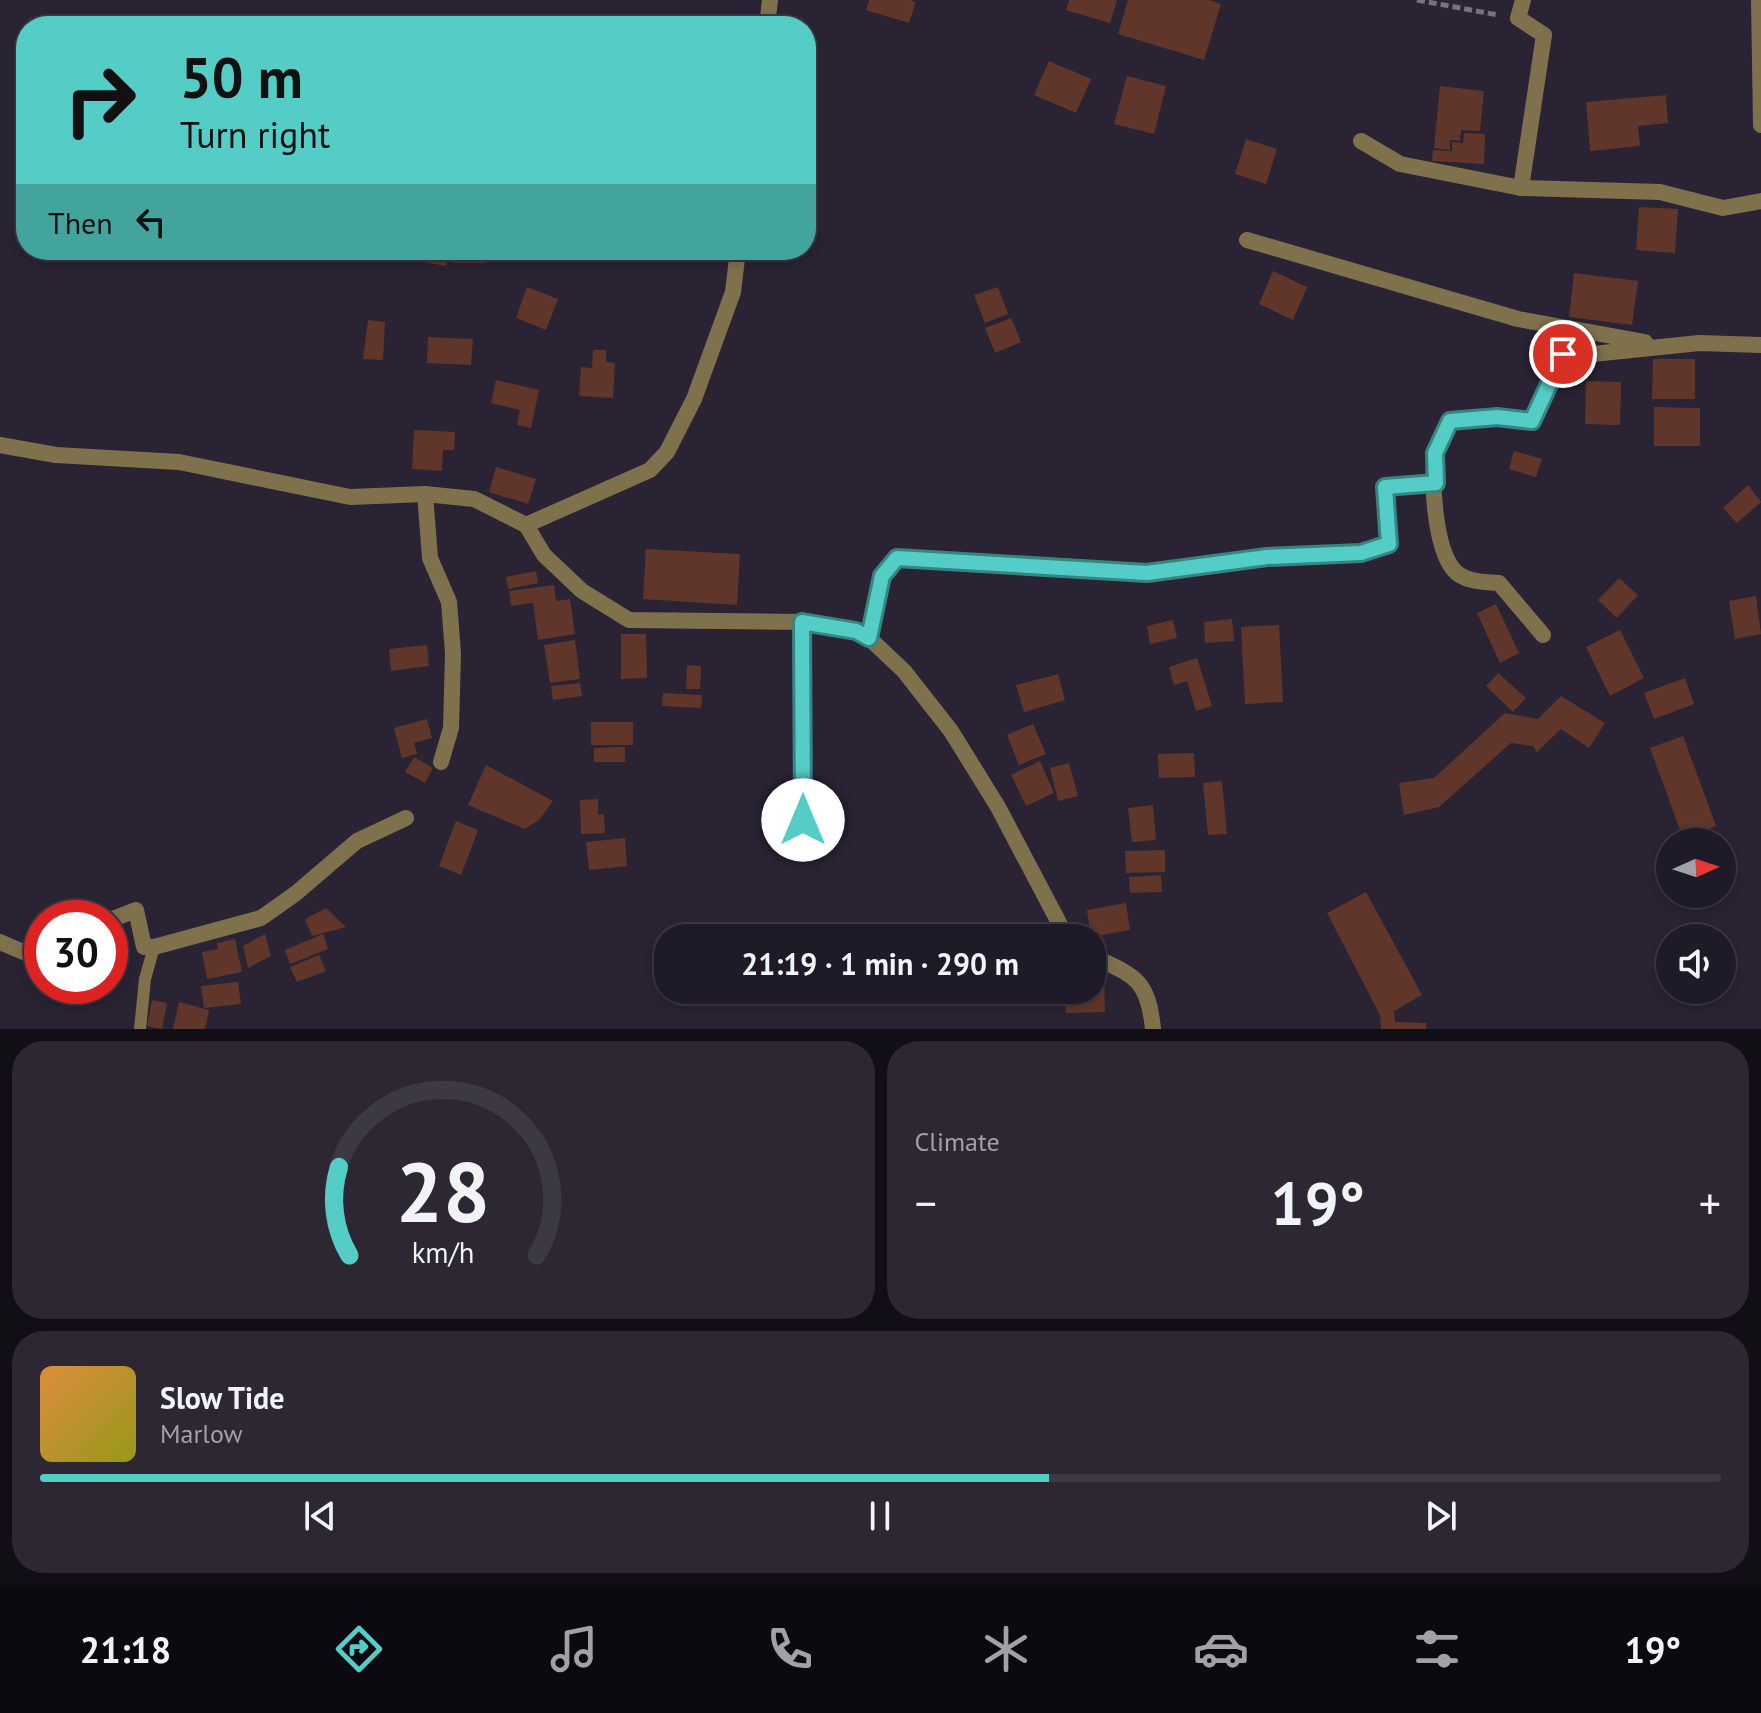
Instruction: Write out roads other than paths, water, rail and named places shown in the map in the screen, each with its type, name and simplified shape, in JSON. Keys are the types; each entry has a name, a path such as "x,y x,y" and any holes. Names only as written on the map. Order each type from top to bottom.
{"street":[{"path":"1521,188 1544,35 1518,18 1523,0"},
{"path":"1759,0 1761,125"},
{"path":"1361,141 1400,164 1521,188 1660,192 1723,208 1761,201"},
{"path":"1247,240 1518,319 1666,346"},
{"path":"526,525 650,470 667,452 694,399 733,292 737,260"},
{"path":"1543,635 1499,583 1473,581 1454,571 1439,537 1435,453 1450,421 1497,417 1532,421 1563,354 1583,355 1699,343 1761,345"},
{"path":"0,445 56,455 179,462 350,497 425,494 474,499 526,525 544,555 582,591 629,620 802,622 856,631 869,638 904,671 951,731 1005,819 1060,924"},
{"path":"869,638 882,576 897,558 1147,573 1267,557 1361,553 1389,544 1385,487 1436,483"},
{"path":"425,494 430,558 449,602 453,653 451,728 441,762"},
{"path":"802,622 803,820"},
{"path":"128,913 136,910 144,947 154,947 261,918 295,894 357,841 406,818"},
{"path":"0,942 24,952"},
{"path":"1106,963 1126,972 1146,991 1153,1029"}],"lane":[{"path":"140,1029 145,979 154,947"}]}
